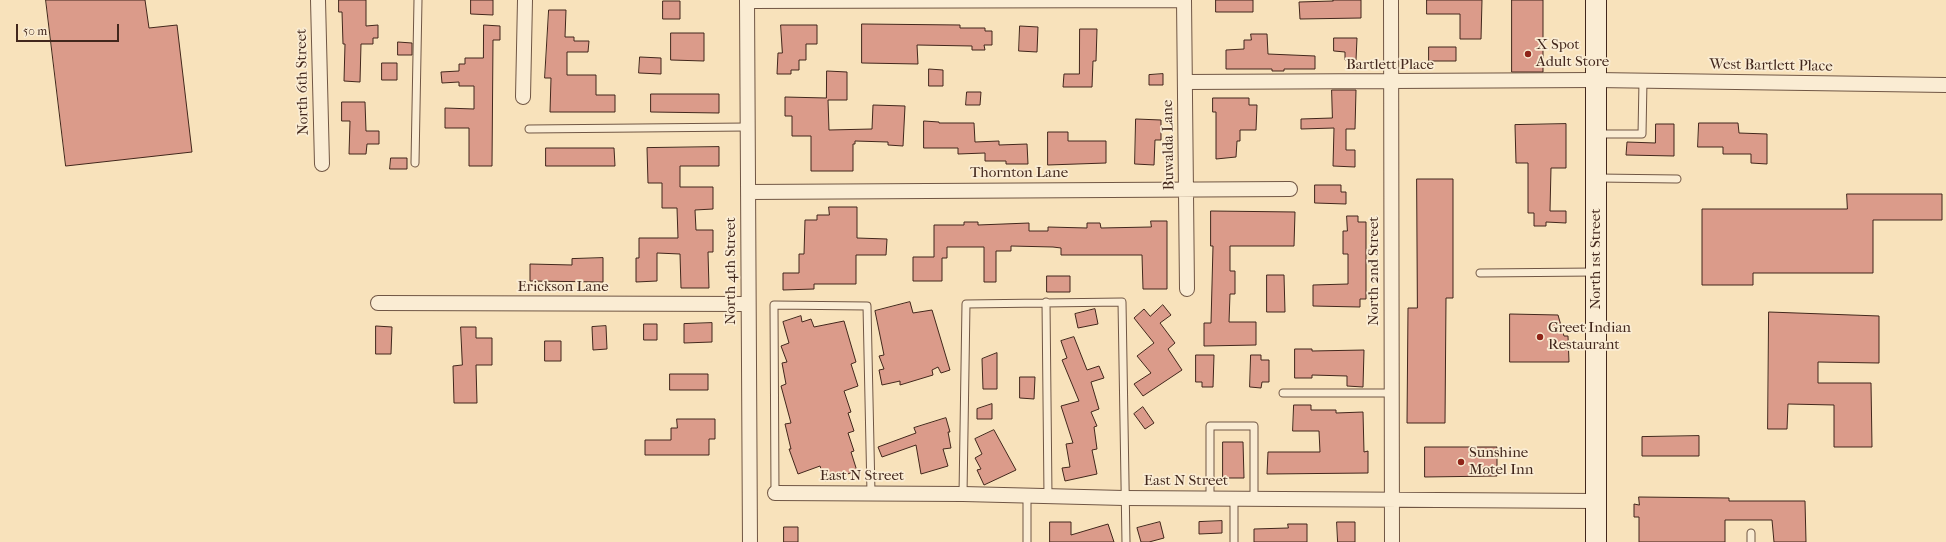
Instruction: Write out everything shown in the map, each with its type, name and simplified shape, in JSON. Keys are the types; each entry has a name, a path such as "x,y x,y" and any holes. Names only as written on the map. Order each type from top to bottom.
{"main road":[{"name":"North 1st Street","path":"1596,0 1596,542"}],"street":[{"name":"North 6th Street","path":"318,0 322,164"},
{"path":"523,97 525,0"},
{"path":"746,0 1184,0"},
{"name":"North 4th Street","path":"746,0 750,542"},
{"name":"Buwalda Lane","path":"1184,0 1187,290"},
{"name":"North 2nd Street","path":"1391,0 1392,542"},
{"name":"Bartlett Place","path":"1185,82 1596,80"},
{"name":"West Bartlett Place","path":"1596,80 1946,85"},
{"name":"Thornton Lane","path":"748,192 1290,189"},
{"name":"Erickson Lane","path":"378,303 748,304"},
{"name":"East N Street","path":"775,493 963,494 1210,499 1596,500"}],"lane":[{"path":"415,163 418,0"},
{"path":"1596,134 1642,134 1643,81"},
{"path":"529,129 747,128"},
{"path":"1596,178 1677,179"},
{"path":"1480,273 1596,272"},
{"path":"1046,302 1048,496"},
{"path":"963,494 966,304 1122,302 1124,498 1126,542"},
{"path":"775,493 774,305 867,306 871,493"},
{"path":"1283,393 1392,394"},
{"path":"1210,499 1210,426 1254,426 1254,499"},
{"path":"1027,496 1027,542"},
{"path":"1234,499 1234,542"},
{"path":"1750,533 1751,542"}],"building":[{"path":"46,0 145,0 149,28 177,25 192,152 66,166"},
{"path":"339,0 366,0 366,26 378,25 378,38 373,38 373,44 361,44 360,82 344,81 345,44 343,44 342,12 339,12"},
{"path":"471,0 493,0 493,15 471,14"},
{"path":"1216,0 1253,0 1253,12 1216,12"},
{"path":"1361,0 1361,18 1300,19 1299,2"},
{"path":"1427,0 1482,0 1481,39 1460,39 1460,14 1427,14"},
{"path":"1512,0 1543,0 1543,72 1512,72"},
{"path":"663,1 680,1 680,19 663,19"},
{"path":"549,10 566,10 565,37 574,37 574,41 589,41 588,52 567,52 567,75 596,75 596,95 615,95 615,112 550,112 551,78 545,78"},
{"path":"862,24 960,25 960,28 985,28 985,31 992,31 992,45 984,45 985,50 972,50 972,46 917,45 918,64 862,63"},
{"path":"484,25 500,26 500,40 493,40 492,166 469,166 469,128 445,128 445,108 474,109 474,86 459,86 459,82 442,83 441,72 459,71 459,64 465,64 465,58 483,58"},
{"path":"781,25 817,25 817,44 806,44 806,60 799,60 799,70 791,70 791,74 777,74 778,53 782,53"},
{"path":"1020,26 1038,27 1037,52 1019,51"},
{"path":"1080,29 1097,29 1096,61 1093,61 1092,87 1063,87 1064,74 1079,74"},
{"path":"671,33 704,33 704,61 671,60"},
{"path":"1251,34 1267,34 1268,54 1315,56 1315,69 1284,69 1284,71 1272,71 1272,69 1226,69 1226,50 1244,49 1244,40 1251,40"},
{"path":"1334,38 1357,38 1356,60 1345,60 1345,52 1334,51"},
{"path":"398,42 412,43 412,55 398,55"},
{"path":"1429,47 1456,47 1456,61 1429,61"},
{"path":"640,57 661,58 661,74 639,73"},
{"path":"382,63 397,63 397,80 382,80"},
{"path":"929,69 943,70 943,86 929,86"},
{"path":"827,71 847,72 847,100 828,100 829,130 872,129 873,105 905,106 903,146 888,145 888,142 855,141 855,144 853,144 853,171 811,171 811,136 792,136 792,116 785,116 785,97 826,98"},
{"path":"1163,74 1163,85 1149,85 1149,75"},
{"path":"1332,90 1356,90 1355,129 1346,129 1346,150 1355,150 1355,167 1333,166 1334,128 1301,129 1301,119 1332,118"},
{"path":"967,92 981,92 980,105 966,105"},
{"path":"651,94 719,94 719,113 651,112"},
{"path":"1213,98 1249,98 1249,105 1257,105 1256,130 1240,130 1240,141 1237,141 1236,157 1216,159 1216,112 1213,112"},
{"path":"342,102 365,102 366,131 379,131 379,144 367,144 366,154 349,154 350,121 342,121"},
{"path":"1136,119 1161,120 1161,140 1155,140 1154,165 1135,164"},
{"path":"924,121 939,123 974,123 975,142 999,141 999,145 1027,144 1028,164 1006,164 1006,161 985,161 985,153 958,154 958,148 924,148"},
{"path":"1699,123 1738,123 1739,133 1767,134 1767,164 1751,163 1751,154 1723,154 1723,147 1698,147"},
{"path":"1566,124 1566,168 1551,168 1550,211 1566,211 1566,223 1546,222 1546,226 1534,226 1534,213 1528,213 1528,163 1516,163 1515,125"},
{"path":"1656,124 1674,124 1674,156 1626,155 1627,142 1655,143"},
{"path":"1048,132 1068,132 1068,141 1106,141 1106,163 1048,165"},
{"path":"719,147 719,166 680,166 680,187 713,187 713,209 695,210 696,230 713,230 713,252 708,252 709,288 681,288 680,254 657,253 657,281 636,282 636,258 639,258 639,238 678,238 677,208 662,208 662,183 648,183 647,148"},
{"path":"546,148 614,148 615,166 546,166"},
{"path":"391,158 407,158 407,169 390,169"},
{"path":"1417,179 1453,179 1453,298 1446,298 1445,423 1407,423 1408,308 1417,308"},
{"path":"1315,185 1341,185 1341,192 1346,192 1346,204 1315,203"},
{"path":"1847,194 1942,194 1942,220 1873,220 1873,273 1753,273 1753,285 1702,285 1702,209 1847,209"},
{"path":"829,207 857,207 857,238 887,239 886,255 856,255 856,284 814,284 814,289 783,290 783,273 799,273 799,254 804,254 805,220 817,220 817,215 829,215"},
{"path":"1211,211 1295,212 1294,246 1230,246 1230,271 1235,271 1235,294 1230,294 1229,322 1256,322 1256,345 1204,346 1204,323 1211,323 1213,246 1211,246"},
{"path":"1347,216 1358,216 1358,222 1366,222 1366,299 1360,299 1360,307 1313,306 1313,285 1348,284 1348,254 1343,254 1343,231 1347,231"},
{"path":"1151,221 1167,221 1167,289 1143,289 1142,255 1061,255 1061,248 1053,247 1011,246 1011,251 996,251 996,282 984,282 984,247 947,247 947,258 942,258 942,281 913,281 913,257 934,257 934,225 964,225 964,222 978,222 978,225 1029,223 1029,231 1048,231 1048,227 1087,228 1087,223 1100,223 1101,228 1151,227"},
{"path":"603,258 603,282 530,281 530,264 572,265 572,259"},
{"path":"1267,275 1284,275 1285,312 1267,312"},
{"path":"1047,276 1070,276 1070,292 1047,292"},
{"path":"910,302 913,313 932,310 950,370 941,373 938,367 932,370 933,375 900,385 900,381 882,385 879,370 884,369 879,356 884,355 875,311"},
{"path":"1163,305 1171,315 1160,323 1175,343 1168,349 1182,370 1143,396 1134,384 1151,373 1137,356 1154,343 1134,318 1144,309 1150,316"},
{"path":"1095,309 1098,324 1078,328 1075,314"},
{"path":"1769,312 1879,316 1879,363 1818,362 1818,383 1871,383 1872,447 1834,447 1834,405 1788,404 1787,429 1768,429"},
{"path":"1510,314 1558,315 1564,336 1568,336 1569,362 1510,362"},
{"path":"801,316 802,322 811,319 814,327 844,321 856,362 851,364 858,386 844,391 851,412 848,413 854,431 848,433 854,451 851,452 857,471 825,481 820,466 798,474 789,449 791,449 785,424 791,423 781,386 786,384 782,363 787,362 781,346 789,343 783,322"},
{"path":"712,323 712,342 684,343 684,324"},
{"path":"644,324 657,324 657,340 644,340"},
{"path":"376,326 392,327 391,354 376,354"},
{"path":"606,326 607,349 593,350 592,327"},
{"path":"461,327 476,327 476,338 492,338 492,365 476,365 477,403 454,403 453,366 462,365"},
{"path":"1074,337 1087,370 1099,366 1104,378 1091,382 1099,409 1091,412 1097,426 1094,427 1097,449 1092,450 1097,474 1065,481 1062,468 1070,467 1066,444 1073,443 1061,406 1079,401 1062,360 1067,358 1061,341"},
{"path":"545,341 561,341 561,361 545,361"},
{"path":"1295,349 1312,349 1312,351 1364,350 1363,387 1347,386 1347,376 1312,375 1312,378 1295,378"},
{"path":"997,353 997,389 983,389 982,359"},
{"path":"1196,355 1214,355 1213,387 1202,387 1202,382 1196,382"},
{"path":"1251,355 1261,355 1261,360 1269,360 1269,382 1262,382 1261,388 1250,387"},
{"path":"670,374 708,374 708,390 670,390"},
{"path":"1020,377 1035,377 1034,399 1020,398"},
{"path":"992,404 992,419 977,419 977,409"},
{"path":"1294,405 1311,405 1311,410 1336,410 1336,413 1363,412 1364,452 1368,451 1368,473 1267,474 1268,452 1320,452 1319,431 1293,431"},
{"path":"1143,407 1154,423 1145,429 1134,414"},
{"path":"946,418 950,432 948,432 951,448 943,449 948,466 921,474 916,445 882,457 878,447 916,433 914,428"},
{"path":"677,419 715,419 715,439 709,439 709,455 645,455 645,440 671,440 671,428 677,428"},
{"path":"994,430 1016,470 984,485 977,470 981,469 975,458 982,454 975,439"},
{"path":"1699,436 1699,456 1642,456 1642,437"},
{"path":"1223,442 1243,442 1244,478 1223,478"},
{"name":"Sunshine Motel Inn","path":"1425,447 1497,447 1497,476 1425,477"},
{"path":"1639,497 1729,498 1729,501 1805,501 1806,542 1774,542 1772,520 1725,520 1725,542 1639,542 1639,517 1634,517 1634,504 1639,505"},
{"path":"1222,521 1222,533 1199,534 1199,522"},
{"path":"1050,522 1071,522 1071,535 1108,524 1114,542 1050,542"},
{"path":"1160,522 1164,538 1149,542 1141,542 1137,528"},
{"path":"1337,522 1355,522 1355,542 1338,542"},
{"path":"1288,524 1307,524 1307,542 1254,542 1254,529 1288,528"},
{"path":"784,527 798,527 798,542 784,542"}],"place":[{"name":"X Spot Adult Store","path":"1528,54"},
{"name":"Greet Indian Restaurant","path":"1540,337"},
{"name":"Sunshine Motel Inn","path":"1461,462"}]}
